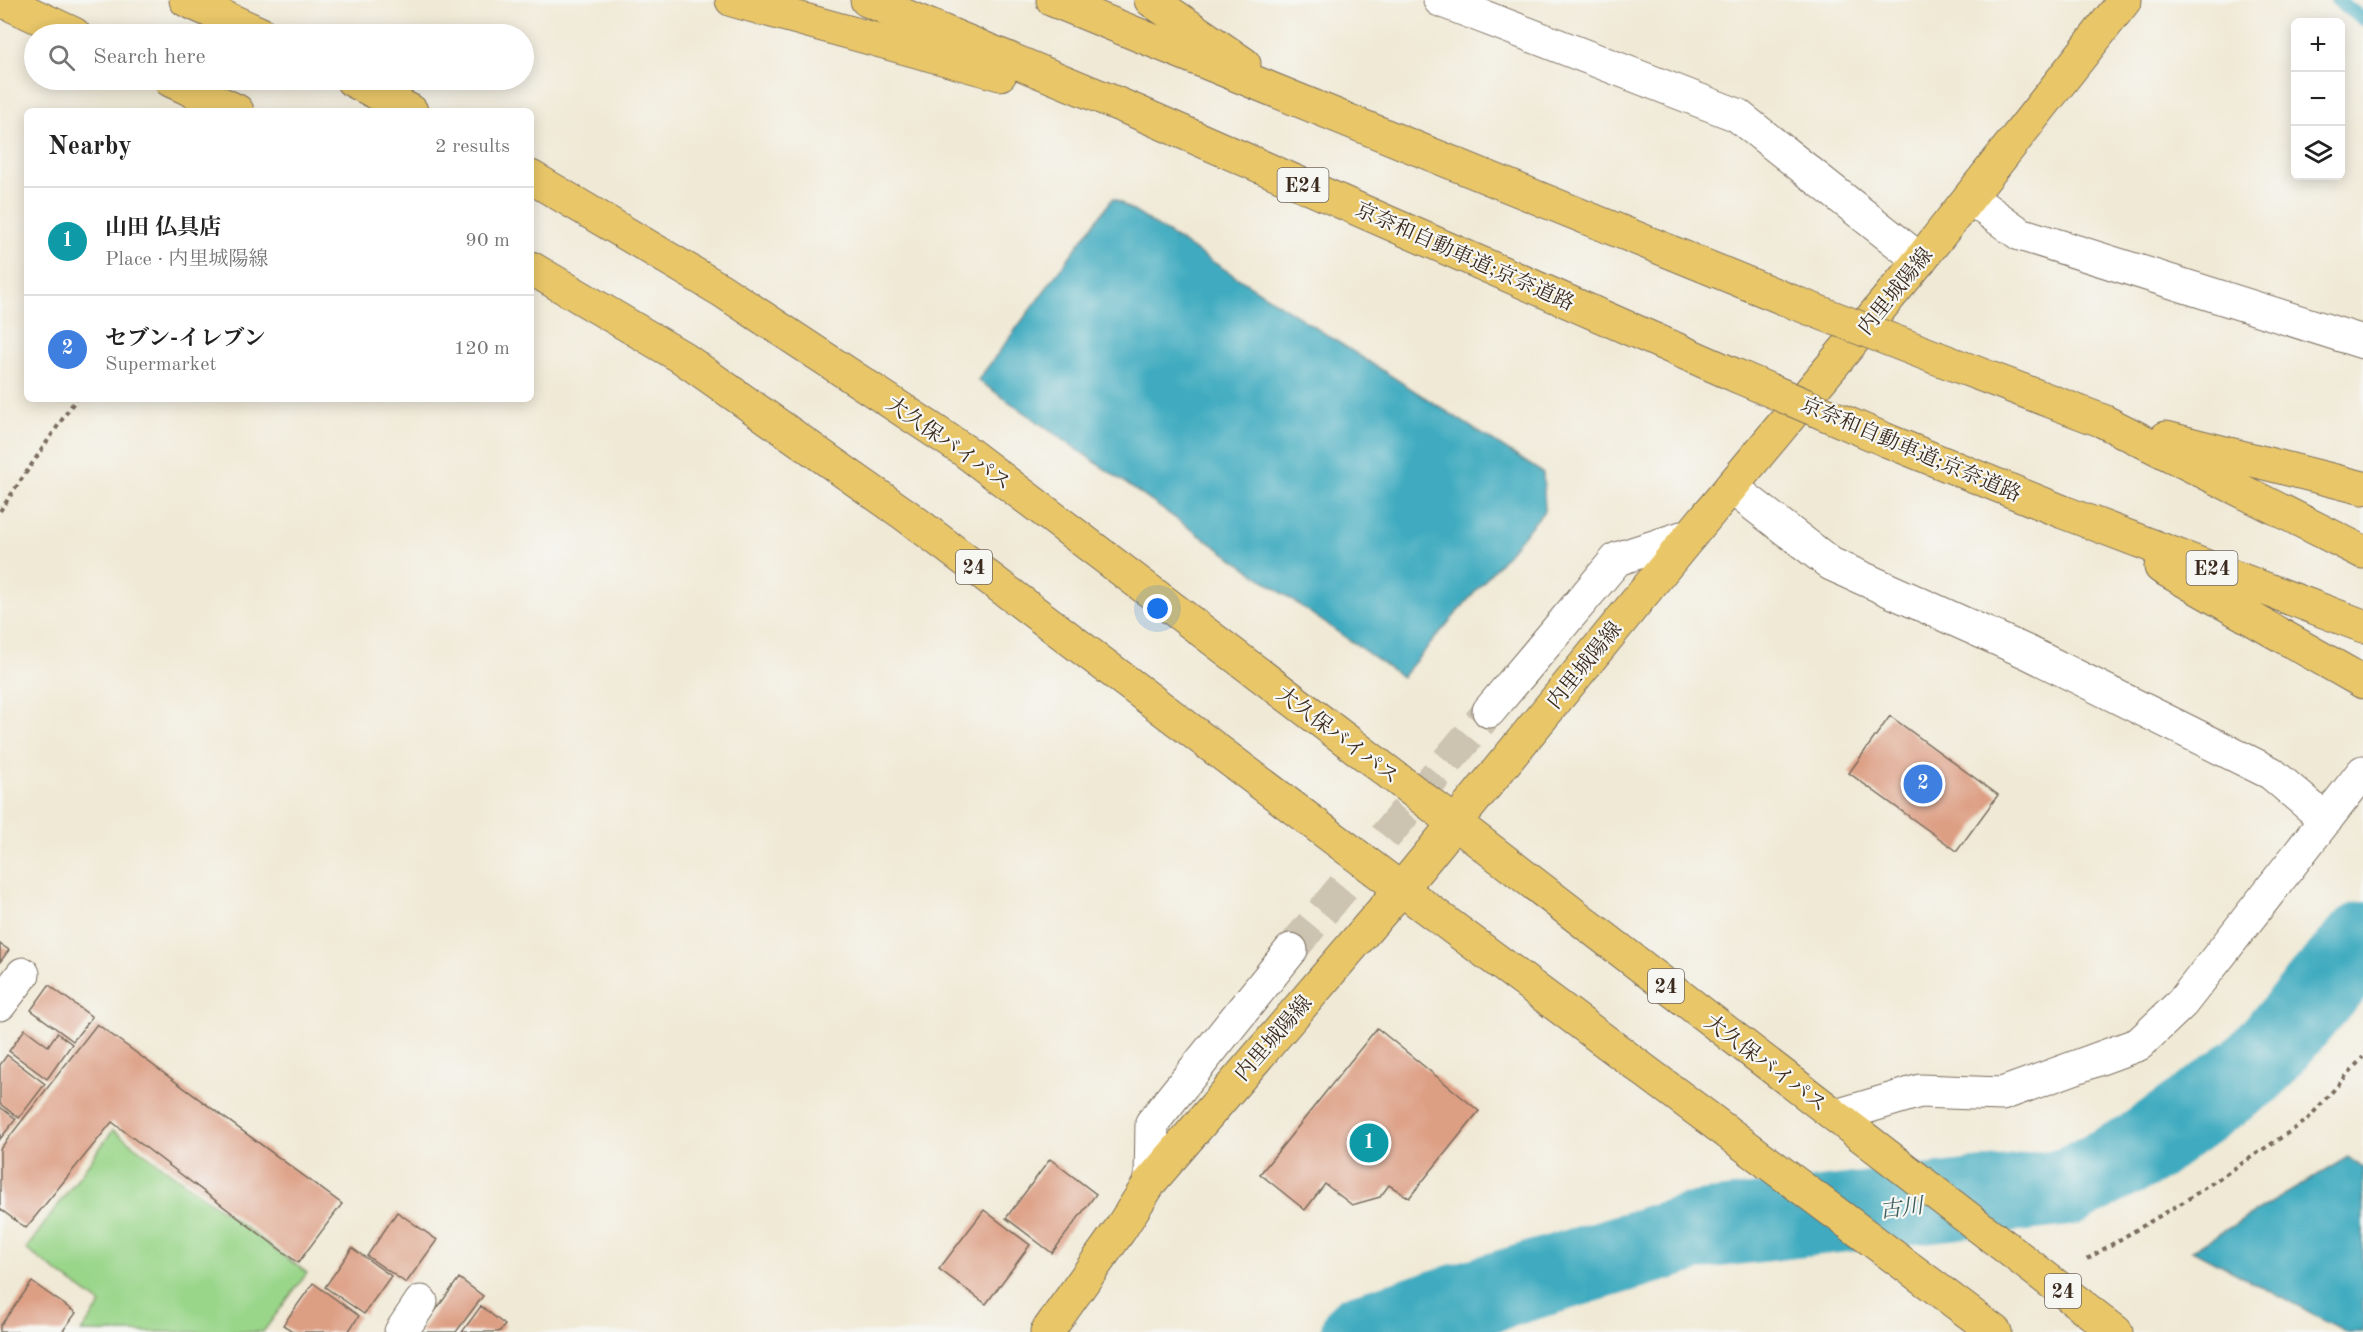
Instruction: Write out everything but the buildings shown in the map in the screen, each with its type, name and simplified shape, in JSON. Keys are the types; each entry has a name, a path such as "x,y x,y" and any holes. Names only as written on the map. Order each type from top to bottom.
{"main road":[{"path":"1,0 53,24"},
{"path":"186,0 239,24"},
{"path":"732,0 1137,112"},
{"name":"京奈和自動車道;京奈道路","path":"867,0 1137,112 1886,440 2063,512"},
{"path":"1053,0 1788,300 2103,422 2363,552"},
{"path":"1151,0 1297,100"},
{"name":"内里城陽線","path":"1047,1332 1119,1231 1150,1181 1401,889 1920,260 2125,0"},
{"path":"192,90 231,108"},
{"path":"371,90 405,108"},
{"name":"大久保バイパス","path":"534,179 722,290 965,451 1454,822 2116,1332"},
{"name":"24","path":"534,270 681,356 907,516 1401,889 1995,1332"},
{"path":"2103,422 2363,488"},
{"path":"2063,512 2350,674"},
{"name":"E24","path":"2063,512 2362,625"}],"street":[{"path":"1440,0 1737,115 1920,260"},
{"path":"1970,198 2020,234 2363,342"},
{"path":"1731,487 1831,564 2029,653 2271,773 2326,820"},
{"path":"1489,711 1617,559 1691,535"},
{"path":"1836,1116 1920,1090 2002,1094 2139,1044 2182,1003 2363,772"},
{"path":"1150,1181 1152,1123 1291,950"},
{"path":"0,1004 23,974"},
{"path":"400,1332 421,1302"}],"path":[{"path":"0,511 74,402"},
{"path":"2050,1281 2185,1201 2306,1121 2363,1057"}],"green space":[{"path":"113,1130 307,1273 263,1332 81,1332 101,1304 26,1249"}],"water":[{"path":"1113,198 1543,473 1545,510 1402,677 978,380"},
{"path":"2348,1157 2363,1168 2363,1332 2347,1332 2192,1250"}],"waterway":[{"path":"2337,0 2363,19"},
{"name":"古川","path":"1360,1332 1701,1230 2068,1187 2140,1150 2253,1069 2363,941"}],"tunnel":[{"path":"1291,950 1489,711"}],"place":[{"name":"セブン-イレブン","path":"1923,784"},
{"name":"山田 仏具店","path":"1369,1143"}]}
